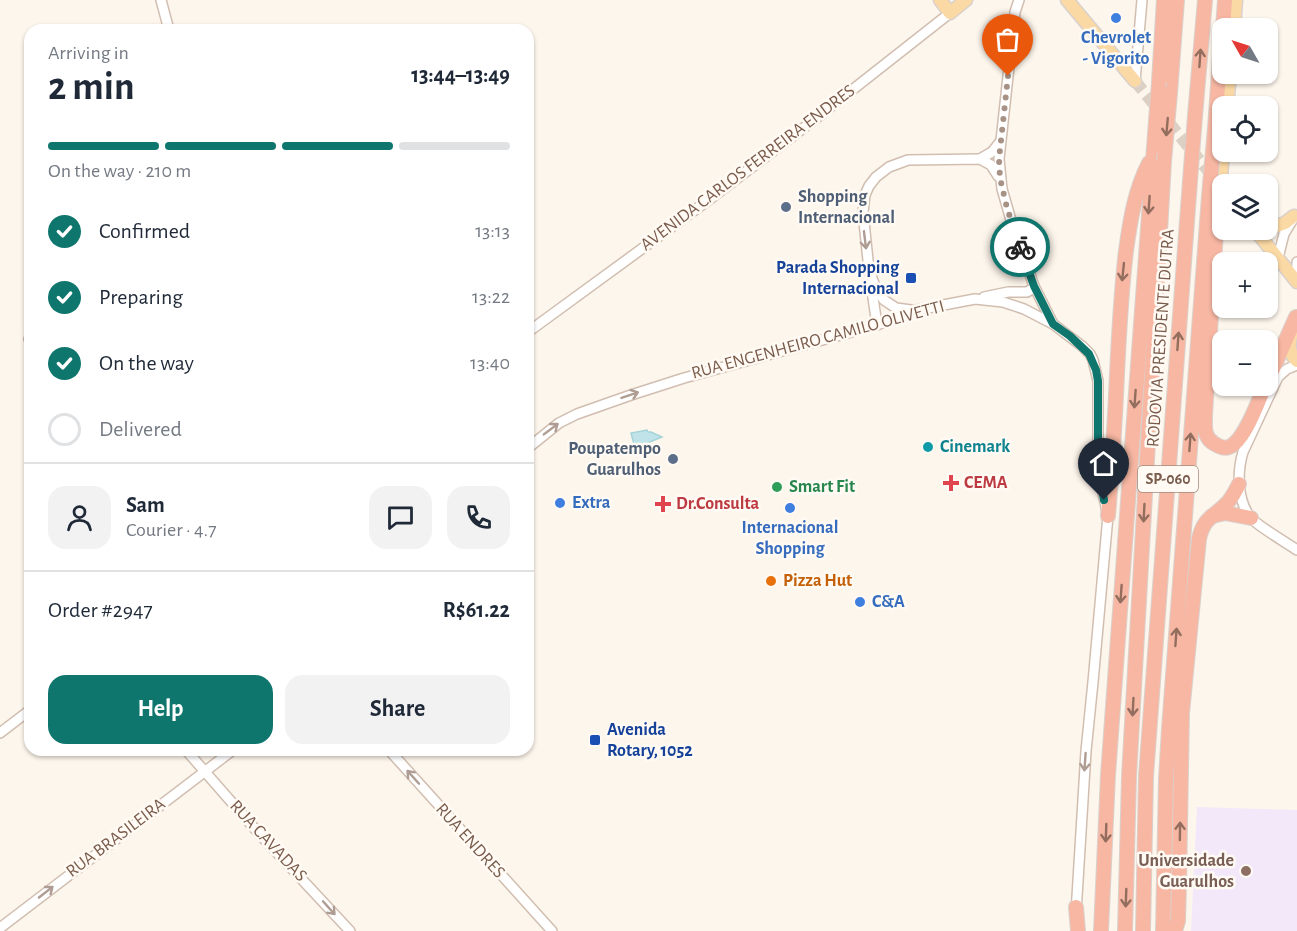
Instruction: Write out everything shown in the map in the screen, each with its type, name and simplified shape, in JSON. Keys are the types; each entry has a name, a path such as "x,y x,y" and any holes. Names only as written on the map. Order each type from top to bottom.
{"highway":[{"name":"RODOVIA PRESIDENTE DUTRA","path":"1125,931 1129,776 1164,0"},
{"name":"RODOVIA PRESIDENTE DUTRA","path":"1101,931 1109,763 1157,154 1170,93 1177,0"},
{"name":"RODOVIA PRESIDENTE DUTRA","path":"1223,18 1225,0"},
{"name":"RODOVIA PRESIDENTE DUTRA","path":"1143,931 1147,764 1190,181 1206,3"},
{"name":"RODOVIA PRESIDENTE DUTRA","path":"1163,931 1167,759 1218,84"},
{"path":"1108,516 1120,305 1130,220 1144,174 1157,154"},
{"path":"1208,202 1212,216"},
{"path":"1216,240 1204,415 1205,430 1210,441 1223,448 1237,441 1247,426 1260,396"},
{"path":"1278,358 1297,316"},
{"path":"1174,931 1178,921 1182,713 1199,539 1210,516 1228,501 1239,484"},
{"path":"1210,516 1225,513 1251,518"},
{"path":"1076,906 1077,931"}],"main road":[{"path":"940,0 950,13"},
{"name":"AVENIDA CARLOS FERREIRA ENDRES","path":"950,13 966,0"},
{"path":"1067,0 1135,81"},
{"path":"1235,18 1236,0"},
{"path":"1278,225 1296,215"},
{"path":"1278,258 1297,282"},
{"path":"1297,316 1289,347 1297,363"}],"street":[{"path":"161,0 168,24"},
{"path":"1014,0 1015,12 999,159 1000,178 1013,227 1034,286 1053,324"},
{"path":"1015,12 1019,0"},
{"path":"1135,81 1142,0"},
{"name":"AVENIDA CARLOS FERREIRA ENDRES","path":"534,328 795,135 950,13"},
{"path":"980,159 992,152 1002,140"},
{"path":"877,325 863,226 866,191 876,177 889,167 908,160 980,159 991,165 1000,178"},
{"path":"1278,258 1284,234 1296,215"},
{"path":"1297,262 1297,272"},
{"path":"868,270 876,289 884,300 896,308 916,310"},
{"path":"975,299 1001,293 1027,292 1034,286"},
{"name":"RUA ENGENHEIRO CAMILO OLIVETTI","path":"534,443 559,423 577,414 684,378 877,325 916,310 975,299 1017,306 1053,324 1082,346 1089,354 1098,381 1098,464 1108,516 1086,751 1076,906"},
{"path":"1297,363 1282,373 1275,383 1243,452 1239,484 1251,518 1297,550"},
{"path":"0,733 24,715"},
{"name":"RUA CAVADAS","path":"191,756 255,829 350,931"},
{"name":"RUA BRASILEIRA","path":"0,928 225,756"},
{"name":"RUA ENDRES","path":"394,756 552,931"}],"shaded area":[{"name":"Universidade Guarulhos","path":"1197,807 1297,810 1297,931 1191,931"}],"water":[{"path":"647,430 662,437 635,448 631,433"}],"tunnel":[{"path":"1135,81 1212,176"}],"way so far":[{"path":"1008,76 999,159 1000,178 1020,247"}],"place":[{"name":"Chevrolet - Vigorito","path":"1116,18"},
{"name":"Shopping Internacional","path":"786,207"},
{"name":"Parada Shopping Internacional","path":"911,278"},
{"name":"Cinemark","path":"928,447"},
{"name":"Poupatempo Guarulhos","path":"673,459"},
{"name":"CEMA","path":"951,483"},
{"name":"Smart Fit","path":"777,487"},
{"name":"Extra","path":"560,503"},
{"name":"Dr.Consulta","path":"663,504"},
{"name":"Internacional Shopping","path":"790,508"},
{"name":"Pizza Hut","path":"771,581"},
{"name":"C&A","path":"860,602"},
{"name":"Avenida Rotary, 1052","path":"595,740"},
{"name":"Universidade Guarulhos","path":"1246,871"}],"route":[{"path":"1020,247 1034,286 1053,324 1082,346 1093,360 1098,381 1098,464 1104,500"}]}
